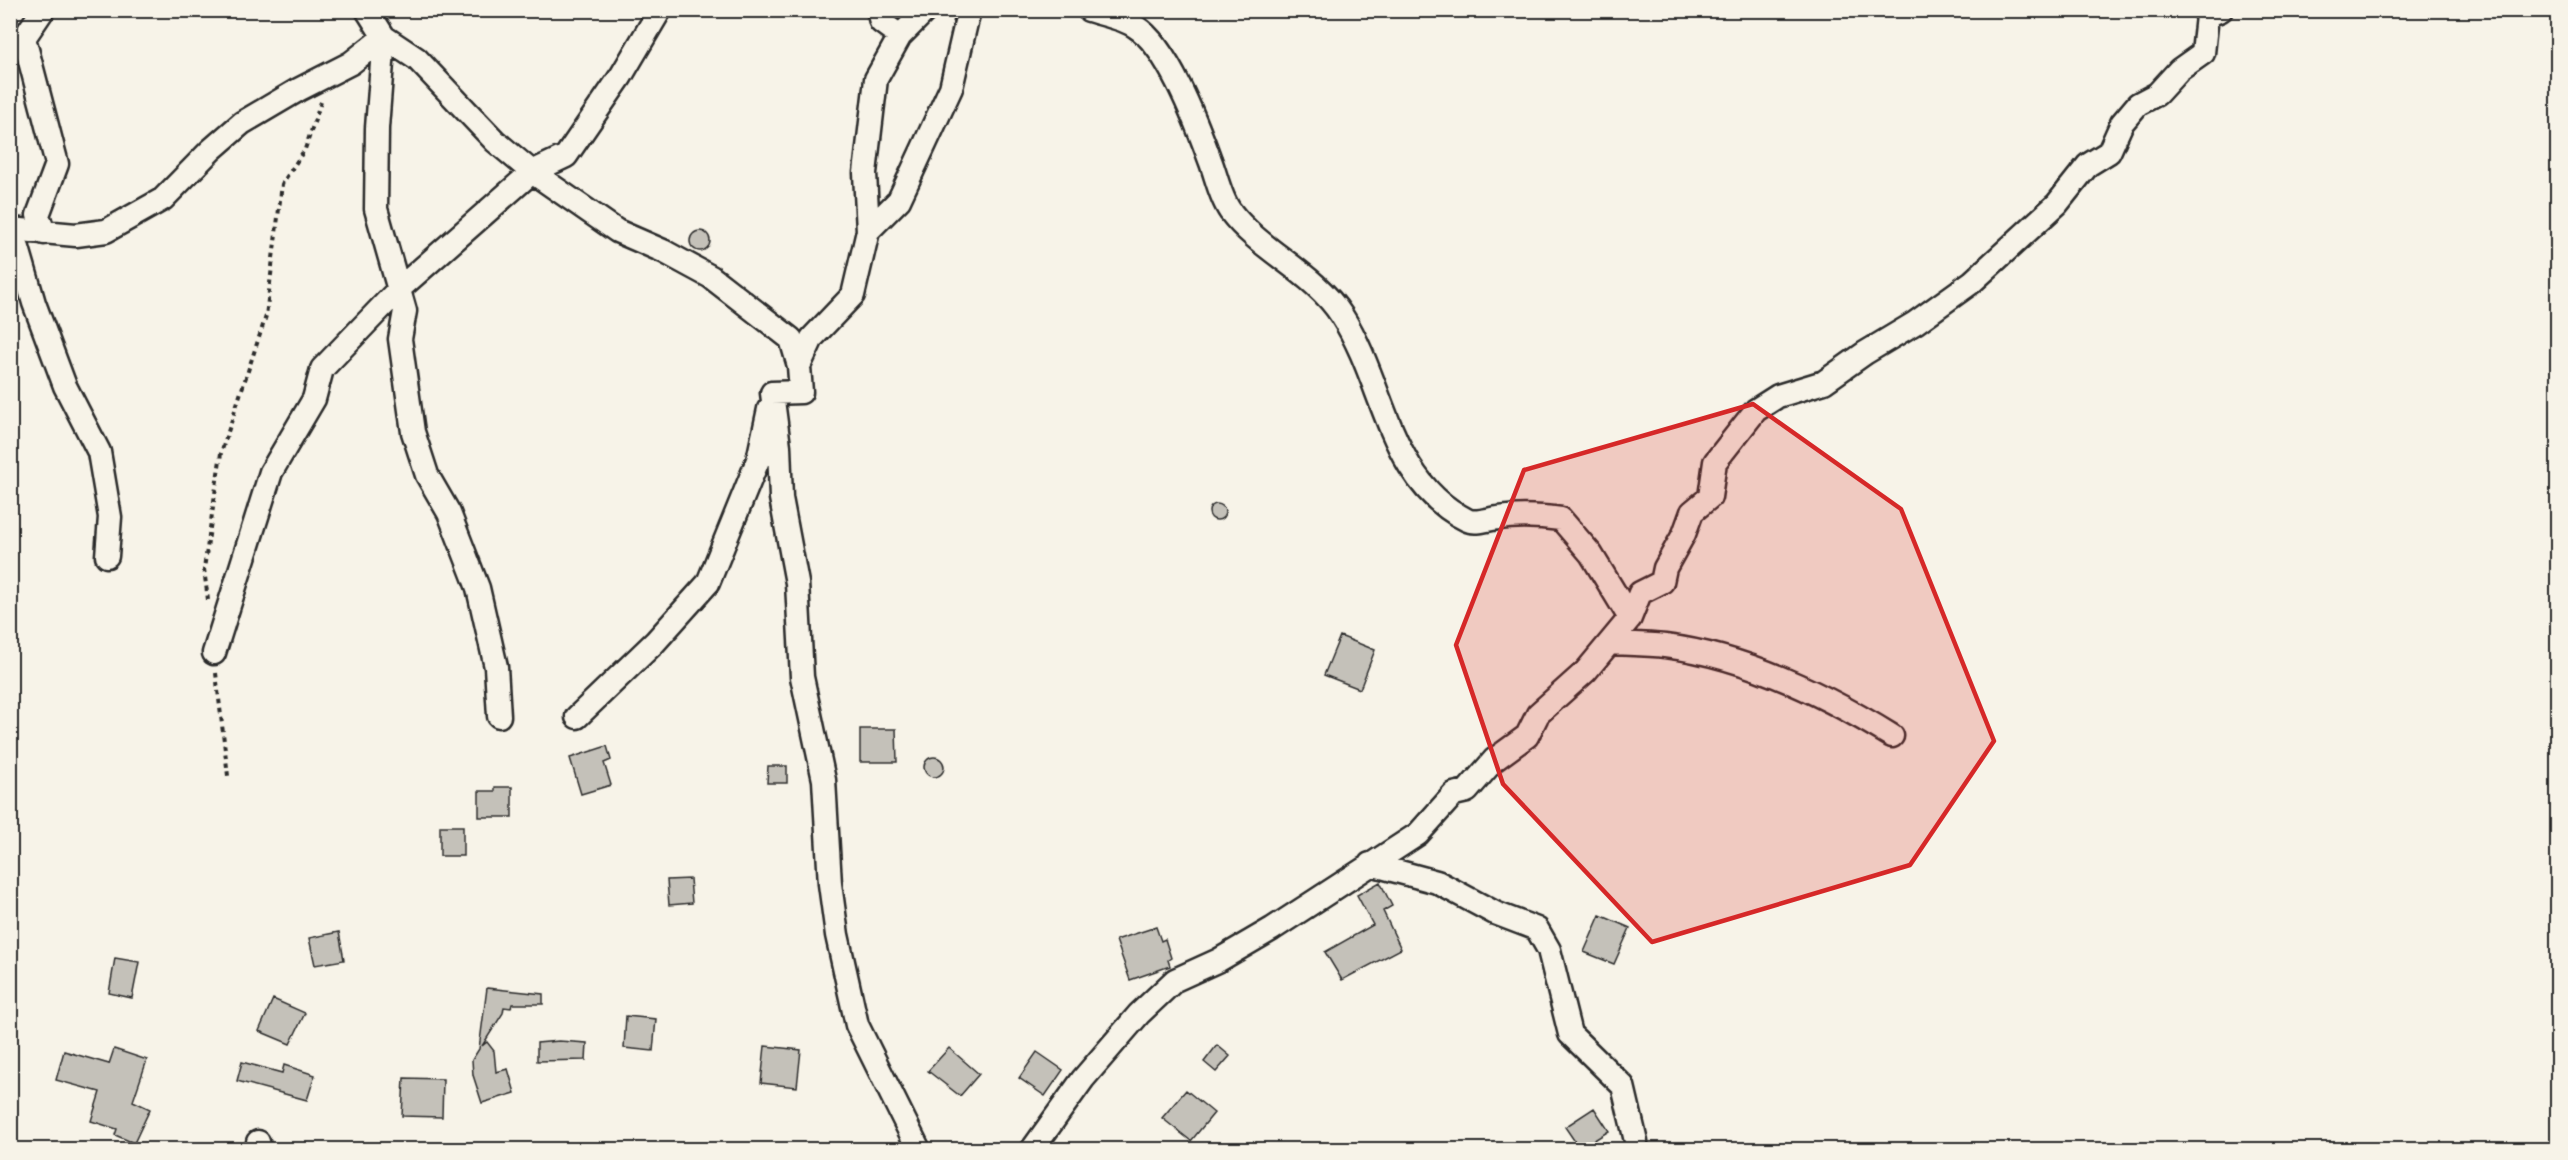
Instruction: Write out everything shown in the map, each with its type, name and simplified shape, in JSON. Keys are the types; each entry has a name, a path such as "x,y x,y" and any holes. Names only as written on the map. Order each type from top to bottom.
{"street":[{"path":"43,10 24,38 57,164 38,215 44,233"},
{"path":"367,10 384,37 417,59 495,141 532,172 617,231 663,251 711,277 791,339 799,366 801,393 772,393"},
{"path":"214,653 271,472 314,399 322,369 399,289 532,172 566,156 621,76 660,10"},
{"path":"878,10 881,22 900,36"},
{"path":"799,366 812,338 854,295 868,231 865,172 876,79 900,36 926,10"},
{"path":"868,231 899,200 951,88 969,10"},
{"path":"1089,10 1135,26 1155,42 1198,126 1228,208 1253,237 1315,286 1341,315 1368,365 1402,455 1418,481 1446,508 1470,522 1522,514 1561,519 1591,555 1630,618"},
{"path":"1032,1149 1090,1071 1138,1014 1175,980 1219,960 1272,929 1418,834 1454,794 1467,791 1494,760 1527,736 1538,714 1586,671 1630,618 1640,593 1662,582 1665,568 1684,534 1692,512 1710,497 1715,462 1756,410 1778,396 1824,382 1864,353 1916,323 1972,282 2057,204 2088,165 2109,152 2122,123 2138,104 2157,94 2179,70 2203,53 2207,16 2221,10"},
{"path":"10,229 76,235 106,231 163,199 211,150 242,123 351,63 384,37"},
{"path":"384,37 376,128 376,209 405,311 400,339 413,432 427,475 449,513 478,588 496,667 499,716"},
{"path":"10,239 18,248 34,303 65,386 99,452 110,518 107,556"},
{"path":"576,717 655,642 708,583 758,460 772,393"},
{"path":"772,393 779,446 781,498 797,583 802,678 825,780 830,884 837,935 857,1024 918,1149"},
{"path":"1610,643 1666,646 1706,654 1758,669 1846,708 1892,736"},
{"path":"1370,864 1437,882 1495,913 1537,929 1549,950 1570,1034 1623,1086 1636,1149"}],"path":[{"path":"209,611 204,569 221,453 266,316 282,184 304,149 332,73"},
{"path":"214,653 228,776"}],"highlighted area":[{"path":"1753,404 1901,509 1994,741 1910,865 1652,942 1503,784 1456,645 1524,470"}],"building":[{"path":"700,231 707,234 710,241 707,248 700,251 693,248 690,241 693,234"},
{"path":"1214,504 1220,504 1225,512 1223,518 1214,520 1209,515 1209,509"},
{"path":"1340,636 1375,650 1360,689 1324,675"},
{"path":"860,729 896,729 897,762 860,762"},
{"path":"607,746 611,760 604,763 611,785 581,794 570,758"},
{"path":"934,757 941,760 944,767 941,774 934,777 927,774 924,767 927,760"},
{"path":"768,766 787,766 787,783 767,783"},
{"path":"495,787 512,787 512,817 479,817 479,791 495,791"},
{"path":"440,826 463,826 463,856 440,856"},
{"path":"690,879 692,903 669,905 667,880"},
{"path":"1380,882 1392,906 1383,911 1401,949 1342,980 1325,952 1373,925 1357,895"},
{"path":"1600,915 1630,928 1614,964 1584,952"},
{"path":"1156,927 1161,941 1165,939 1171,958 1168,960 1170,966 1130,980 1116,940"},
{"path":"339,932 344,960 315,965 309,938"},
{"path":"115,958 139,962 132,998 109,993"},
{"path":"487,988 543,994 543,1004 512,1004 511,1008 504,1007 503,1013 482,1046 487,1042 494,1051 496,1072 508,1069 515,1093 482,1103 473,1075 472,1060 479,1049"},
{"path":"273,999 305,1013 290,1044 259,1031"},
{"path":"626,1016 656,1019 653,1051 624,1048"},
{"path":"559,1041 587,1043 586,1060 537,1061 537,1043"},
{"path":"1217,1045 1230,1056 1216,1072 1204,1062"},
{"path":"765,1046 801,1050 797,1087 761,1083"},
{"path":"949,1048 979,1074 960,1096 928,1071"},
{"path":"114,1049 147,1060 133,1101 150,1109 134,1143 115,1135 117,1129 91,1121 100,1092 56,1080 64,1051 109,1064"},
{"path":"1037,1052 1063,1070 1045,1096 1019,1078"},
{"path":"242,1062 282,1073 284,1065 315,1075 307,1100 237,1081"},
{"path":"404,1078 443,1079 442,1117 402,1116"},
{"path":"1186,1090 1214,1113 1191,1141 1162,1118"},
{"path":"1594,1108 1609,1131 1580,1149 1565,1127"}]}
